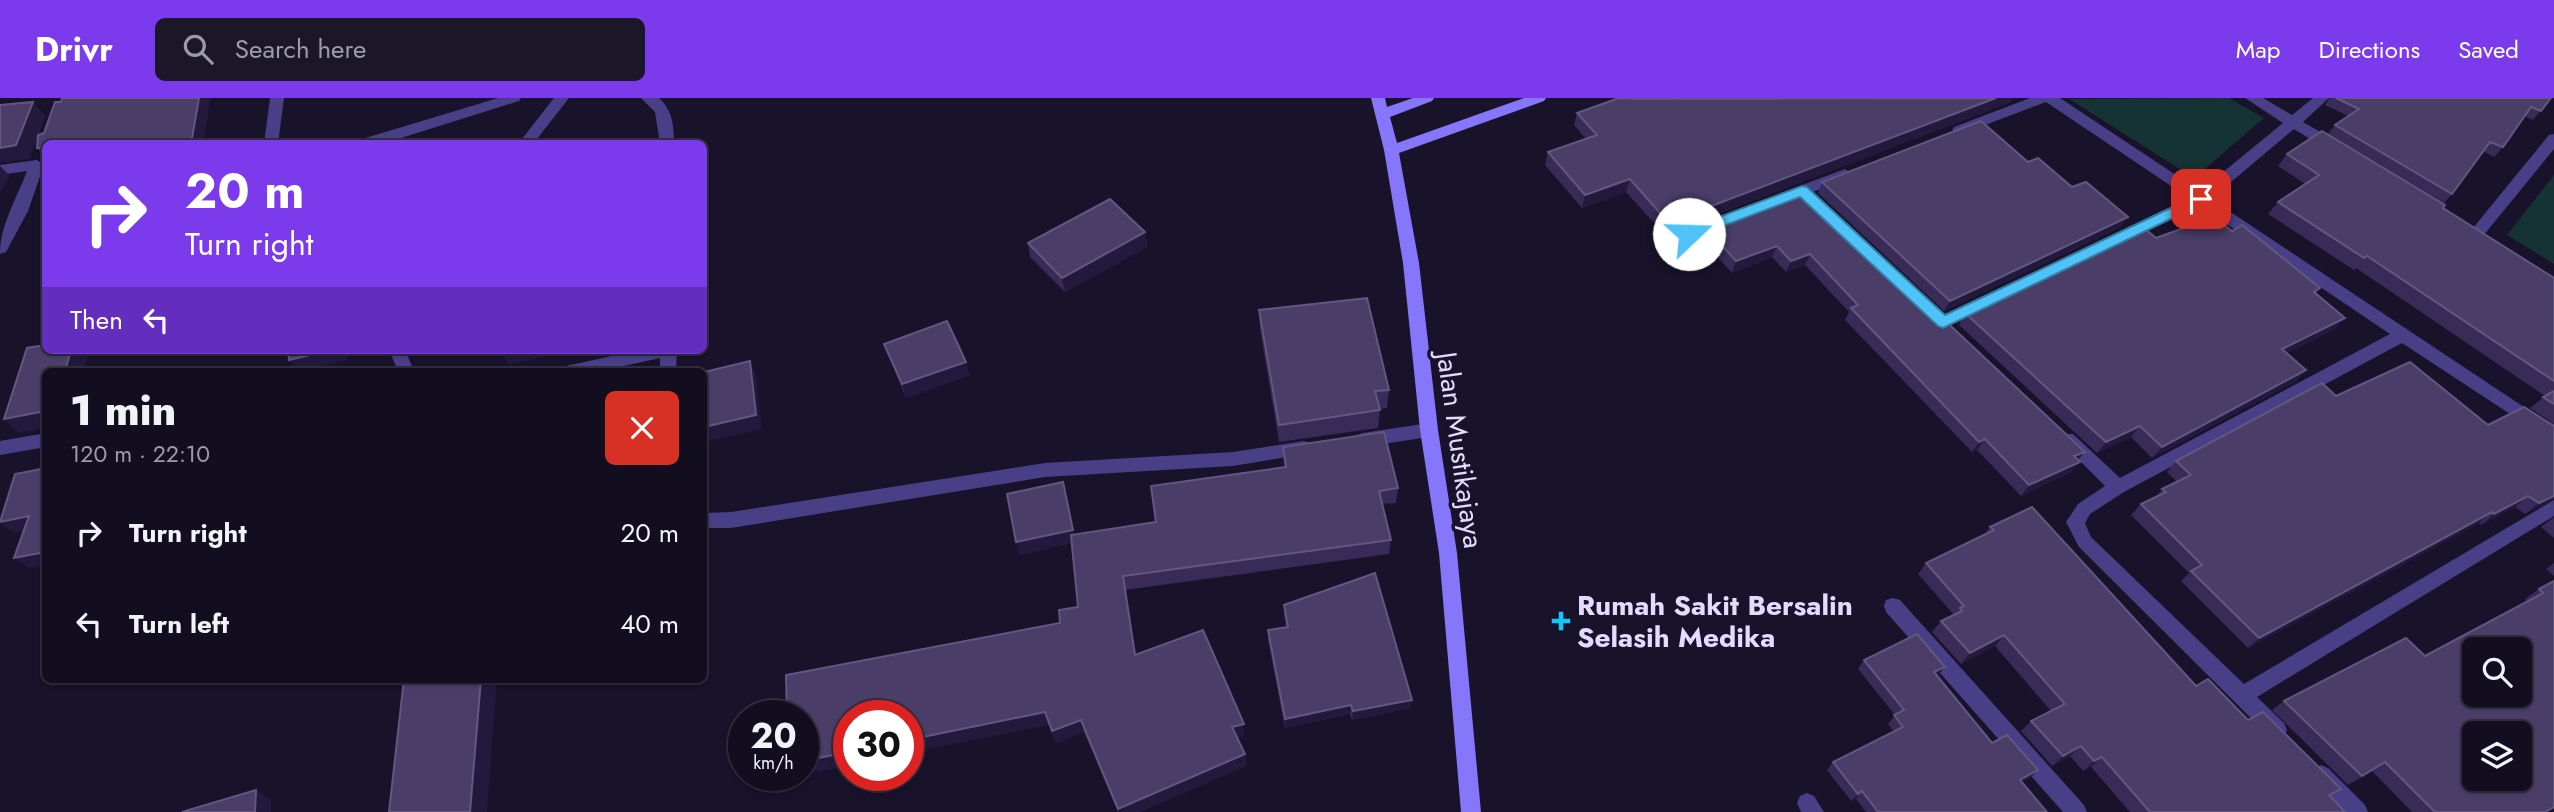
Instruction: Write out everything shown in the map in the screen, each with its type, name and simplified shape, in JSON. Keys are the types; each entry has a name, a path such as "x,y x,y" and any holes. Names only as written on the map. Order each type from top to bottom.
{"main road":[{"path":"1381,106 1427,98"},
{"path":"1391,150 1539,98"},
{"name":"Jalan Mustikajaya","path":"1381,106 1411,263 1429,430 1448,553 1471,812"}],"street":[{"path":"272,140 277,98"},
{"path":"377,140 514,98"},
{"path":"528,140 562,98"},
{"path":"648,98 659,104 665,114 667,140"},
{"path":"1942,137 2044,98"},
{"path":"2050,98 2554,436"},
{"path":"2252,98 2352,157"},
{"path":"1943,322 2201,199 2322,98"},
{"path":"2477,232 2554,139"},
{"path":"0,170 39,160 20,211 0,248"},
{"path":"1764,205 1807,195 1866,166"},
{"path":"1689,234 1739,215"},
{"path":"2291,744 2077,531 2075,522 2078,515 2118,487 2404,334"},
{"path":"585,368 650,354"},
{"path":"2050,423 2118,487"},
{"path":"1351,442 1429,430"},
{"path":"0,448 42,441"},
{"path":"707,521 731,520 1045,470 1233,458 1325,445"},
{"path":"2243,695 2554,508"},
{"path":"1893,607 2077,812"},
{"path":"2310,763 2358,812"}],"green space":[{"path":"2229,98 2264,118 2194,178 2069,99"},
{"path":"2554,175 2554,264 2507,235"}],"building":[{"path":"62,98 199,98 192,140 42,140 42,148 37,148 38,135 44,133 55,102 61,102"},
{"path":"1619,98 1996,98 1693,213 1685,204 1660,213 1630,179 1585,195 1548,152 1597,135 1577,113"},
{"path":"2336,98 2551,98 2541,111 2531,107 2503,147 2490,142 2452,194 2335,125 2359,109"},
{"path":"33,102 16,145 0,148 0,105"},
{"path":"1981,121 2028,162 2038,158 2072,187 2086,182 2128,217 1950,301 1822,182"},
{"path":"2322,131 2445,205 2443,208 2554,278 2554,381 2367,256 2364,258 2278,202 2319,175 2287,154"},
{"path":"1804,188 2085,452 2074,456 2080,462 2029,485 1985,439 1979,442 1851,308 1858,305 1810,254 1791,261 1777,246 1736,261 1705,227"},
{"path":"1110,199 1145,232 1062,278 1028,243"},
{"path":"2214,217 2232,231 2242,225 2320,288 2314,292 2345,318 2282,349 2306,370 2162,447 2140,426 2106,442 1965,313 2144,228 2156,238"},
{"path":"1367,298 1389,390 1375,391 1380,410 1279,425 1259,310"},
{"path":"947,321 966,362 902,384 884,344"},
{"path":"42,346 42,354 70,354 66,368 42,368 42,412 4,419 27,348"},
{"path":"288,354 314,354 289,360"},
{"path":"750,361 756,415 707,426 707,371"},
{"path":"2410,362 2488,425 2524,407 2554,426 2554,496 2539,503 2528,496 2494,514 2492,512 2259,638 2191,571 2202,565 2141,504 2166,492 2162,489 2191,475 2176,461 2322,383 2336,396"},
{"path":"2554,391 2554,404 2543,397"},
{"path":"1384,432 1398,488 1379,491 1391,540 1123,576 1135,655 1203,630 1244,724 1232,727 1245,754 1118,809 1081,720 1052,731 1045,712 924,737 924,700 833,700 833,755 819,758 819,700 787,700 786,675 1060,623 1059,610 1078,607 1071,535 1156,522 1151,486 1286,467 1283,447"},
{"path":"42,469 42,553 14,558 29,516 0,522 15,474"},
{"path":"1063,482 1073,530 1016,542 1007,494"},
{"path":"2032,507 2196,686 2208,679 2248,720 2263,712 2341,789 2329,795 2345,812 2150,812 2102,757 2094,761 2081,746 2063,756 2031,721 2065,704 2004,635 1970,653 1941,621 1962,611 1960,608 1964,606 1926,563 1994,530 1990,527"},
{"path":"1375,573 1412,700 1353,711 1351,705 1285,719 1268,630 1288,627 1284,605"},
{"path":"2554,581 2554,807 2545,812 2435,812 2385,762 2362,776 2284,701 2406,638 2425,656 2543,593 2539,589"},
{"path":"1917,634 1945,667 1934,672 1992,743 2007,735 2038,770 2020,780 2047,812 1878,812 1862,791 1858,794 1833,762 1903,727 1894,715 1904,710 1864,660"},
{"path":"404,683 481,683 470,812 389,812"},
{"path":"256,790 255,812 182,812"}],"place":[{"name":"Rumah Sakit Bersalin Selasih Medika","path":"1561,621"}],"route":[{"path":"1689,234 1802,191 1943,322 2201,199"}]}
